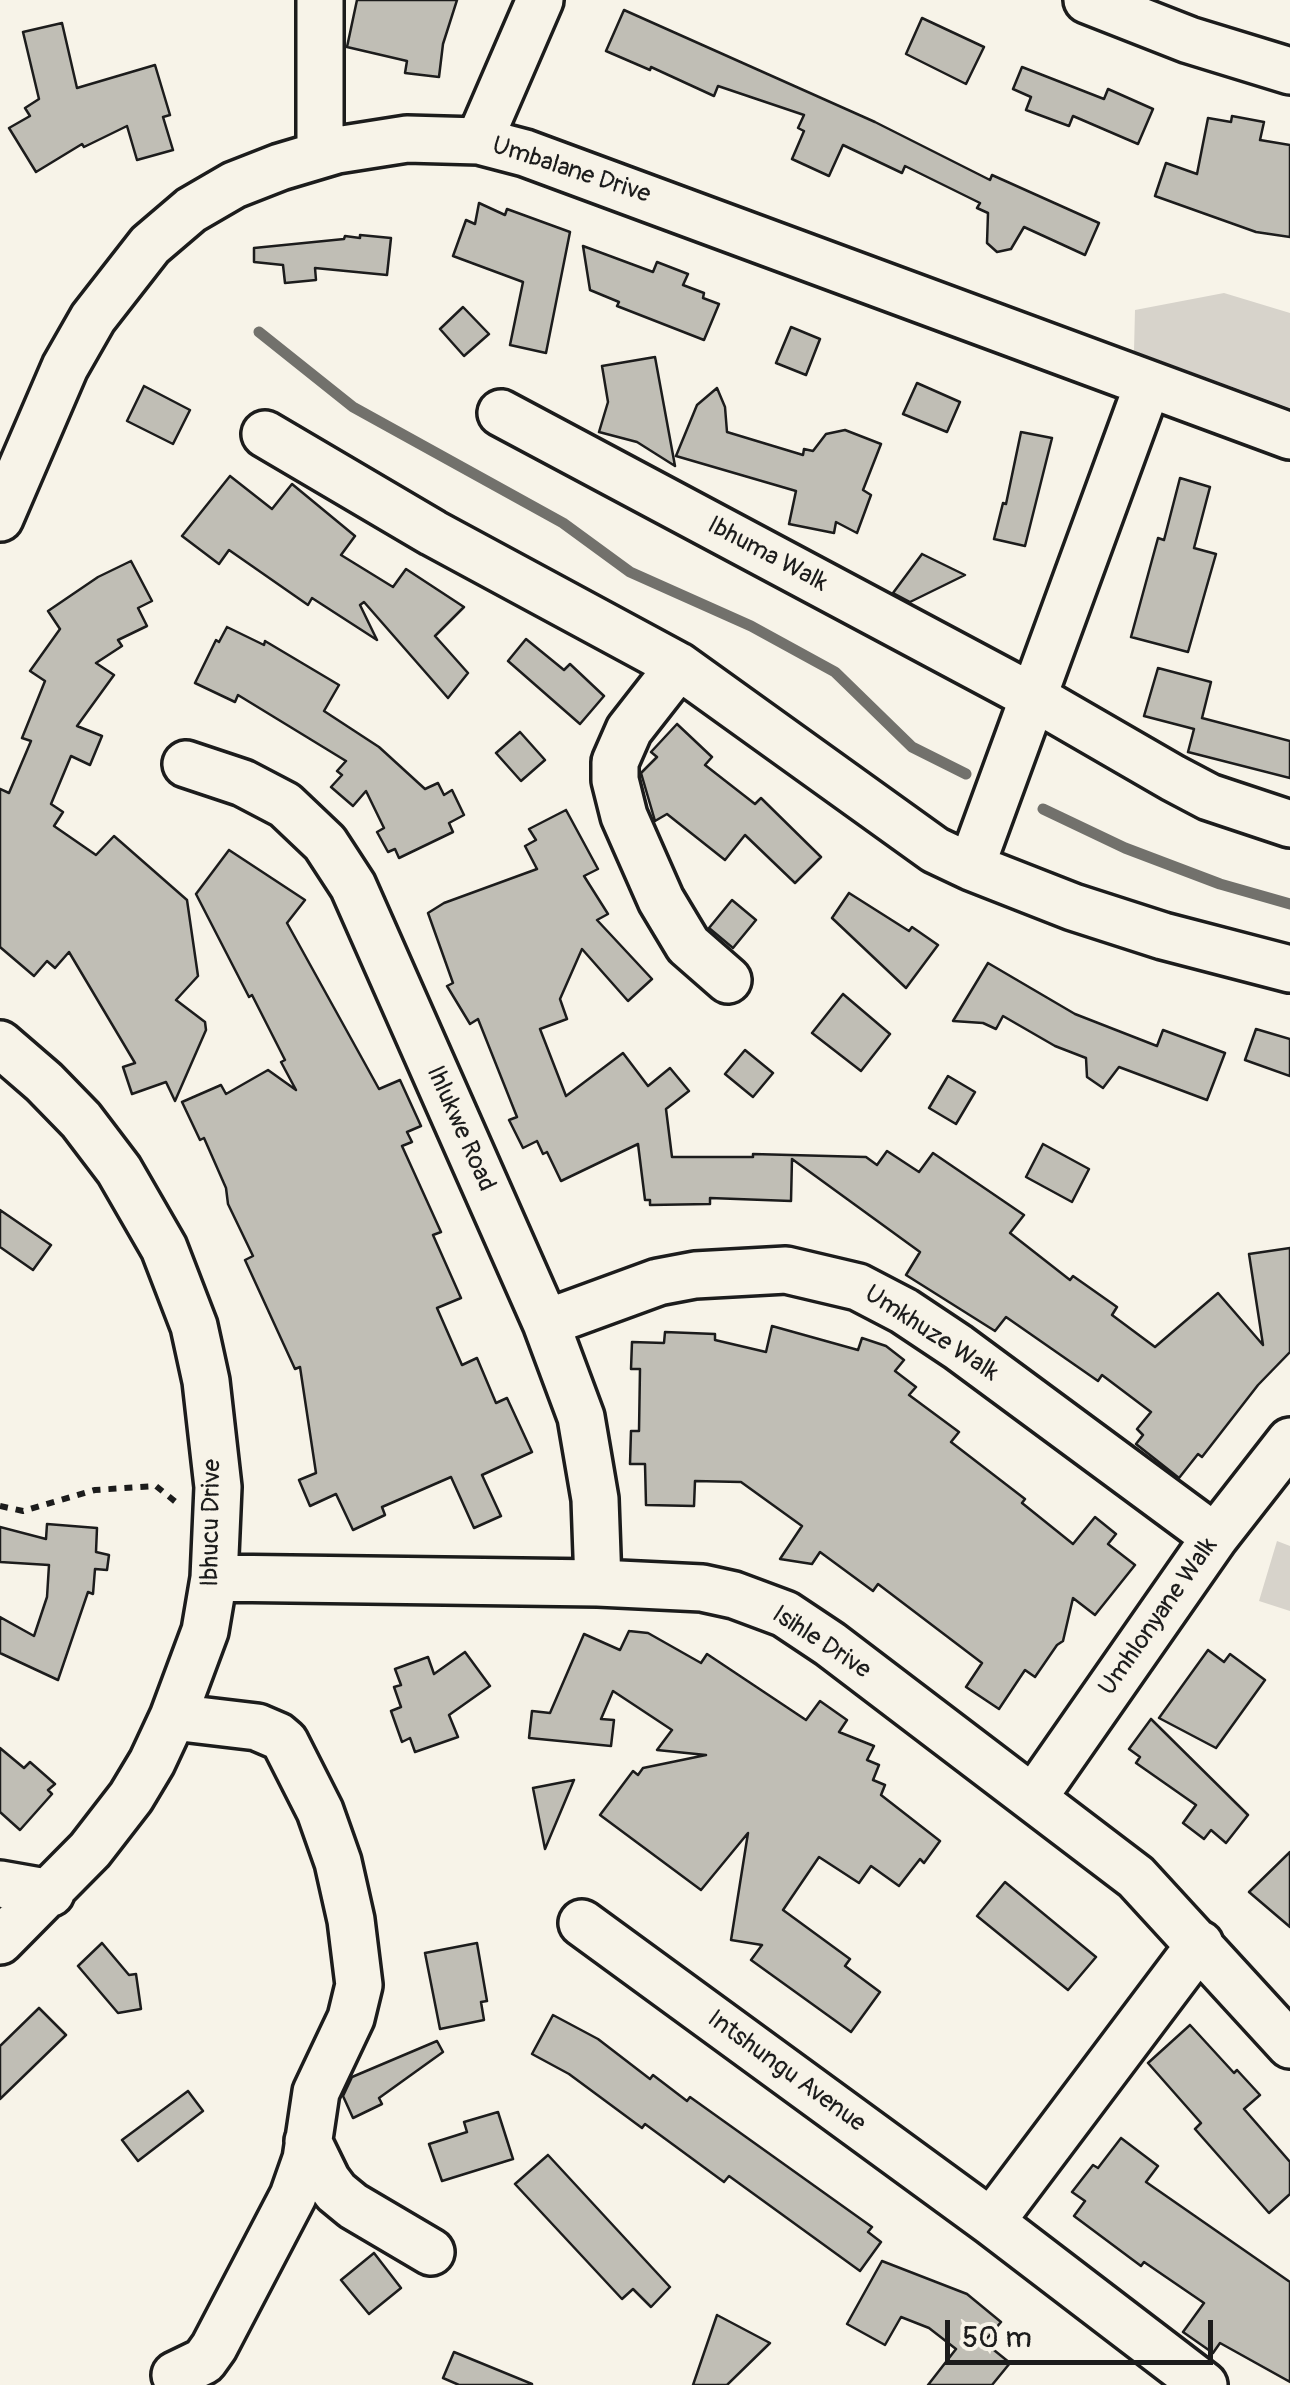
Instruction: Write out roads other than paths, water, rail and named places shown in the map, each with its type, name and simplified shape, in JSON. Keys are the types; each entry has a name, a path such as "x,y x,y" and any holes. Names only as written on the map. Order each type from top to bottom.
{"street":[{"path":"320,0 320,155"},
{"path":"479,141 540,0"},
{"path":"1087,0 1189,40 1290,71"},
{"name":"Umbalane Drive","path":"0,518 64,368 92,318 150,246 191,210 234,185 320,155 407,139 479,141 525,153 1290,436"},
{"path":"970,868 1148,384"},
{"name":"Ibhuma Walk","path":"500,413 1033,697 1209,797 1290,824"},
{"path":"265,434 433,533 679,666 935,850 970,868 1163,936 1290,969"},
{"path":"679,666 629,730 615,762 615,780 624,816 660,900 688,945 728,980"},
{"name":"Ihlukwe Road","path":"186,764 267,794 307,823 325,842 353,886 546,1323 581,1416 595,1499 598,1582"},
{"name":"Ibhucu Drive","path":"0,1044 81,1120 119,1170 164,1248 194,1326 206,1381 218,1487 214,1578 204,1631 173,1717 131,1797 51,1893 0,1941"},
{"name":"Umkhuze Walk","path":"546,1323 658,1282 695,1275 786,1270 858,1287 904,1311 958,1347 1214,1537"},
{"name":"Umhlonyane Walk","path":"1034,1797 1214,1537 1290,1442"},
{"name":"Isihle Drive","path":"214,1578 598,1582 702,1588 785,1614 1136,1877 1290,2045"},
{"path":"173,1717 256,1728 278,1736 295,1757 338,1862 356,1954 358,1996 316,2092 293,2196 214,2347 204,2362 175,2375"},
{"path":"0,1884 51,1893"},
{"name":"Intshungu Avenue","path":"582,1922 991,2222 1204,2385"},
{"path":"991,2222 1200,1944"},
{"path":"308,2140 326,2180 336,2192 431,2252"}],"waterway":[{"path":"259,332 353,407 563,523 630,572 751,626 835,672 912,747 966,774"},
{"path":"1043,809 1125,848 1220,884 1290,904"}]}
